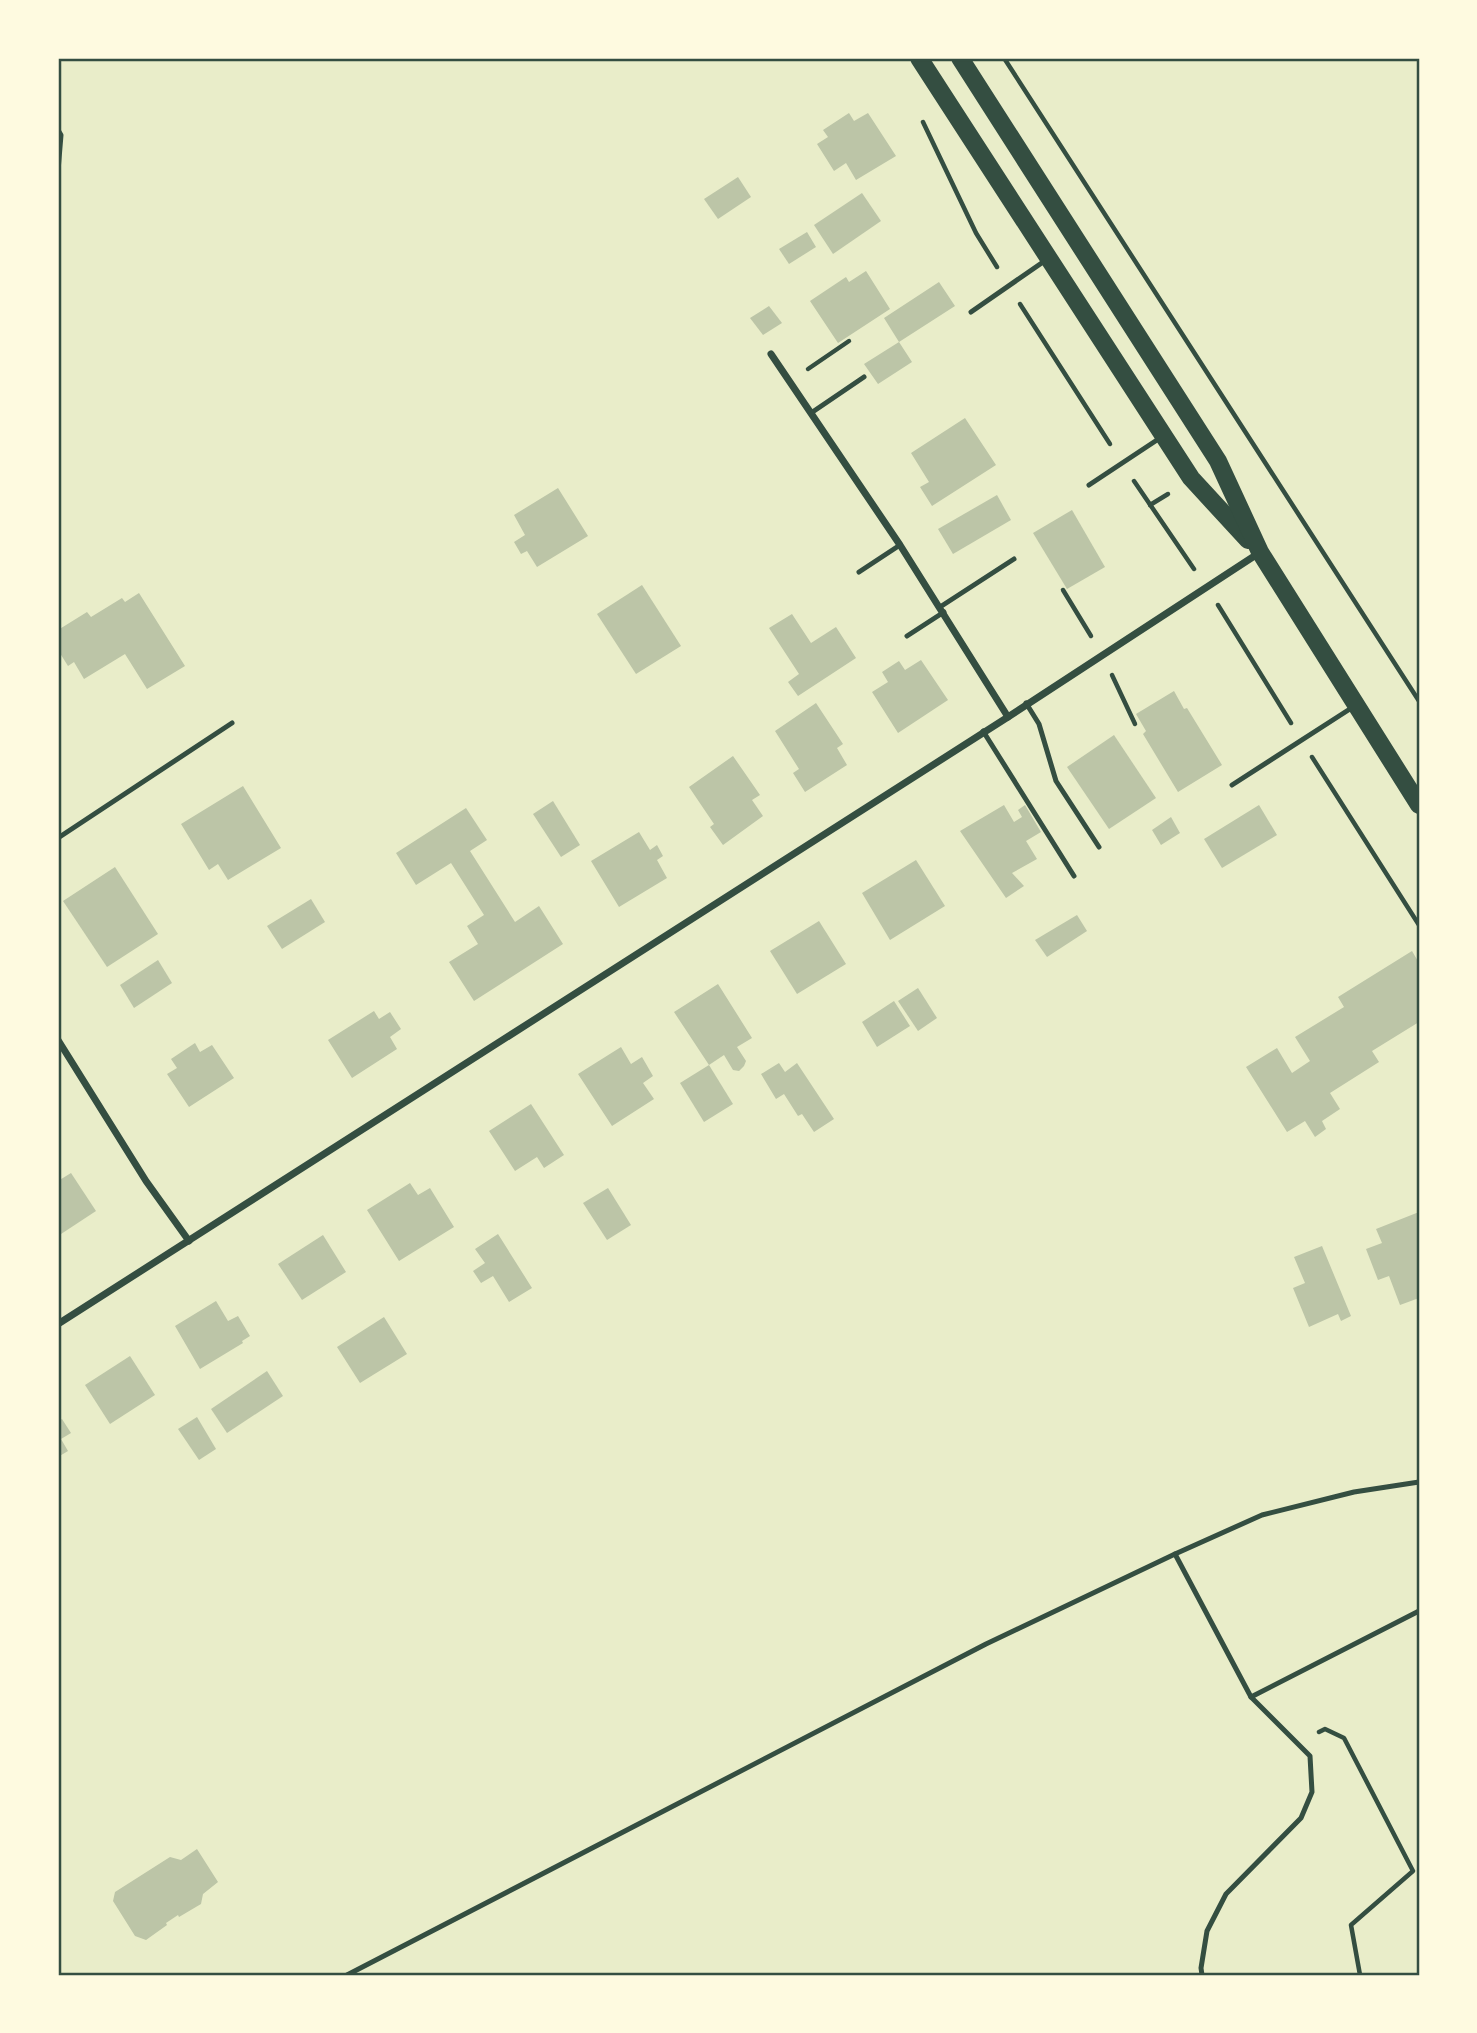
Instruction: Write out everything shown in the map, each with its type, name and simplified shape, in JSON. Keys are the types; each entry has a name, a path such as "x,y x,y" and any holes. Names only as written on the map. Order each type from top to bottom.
{"main road":[{"path":"919,58 1191,478 1260,552"},
{"path":"960,58 1218,461 1260,552 1419,805"}],"street":[{"path":"771,354 900,545 1008,717"},
{"path":"58,1324 1008,717 1260,552"},
{"path":"58,1040 146,1181 189,1241"}],"lane":[{"path":"58,130 61,135 58,171"},
{"path":"971,312 1049,258"},
{"path":"811,413 864,377"},
{"path":"1088,485 1163,436"},
{"path":"859,572 900,545"},
{"path":"907,636 1014,559"},
{"path":"1026,703 1039,724 1056,781 1099,847"},
{"path":"1232,785 1303,742 1356,705"},
{"path":"58,838 232,723"},
{"path":"983,731 1074,876"},
{"path":"347,1975 986,1644 1175,1554 1262,1515 1354,1492 1419,1482"},
{"path":"1175,1554 1251,1697 1310,1756 1311,1792 1301,1818 1226,1894 1207,1931 1202,1975"},
{"path":"1251,1697 1419,1611"}],"path":[{"path":"1004,58 1419,701"},
{"path":"918,111 976,233 1122,463 1207,588 1419,925"},
{"path":"789,380 849,341"},
{"path":"1063,590 1114,677 1135,724"},
{"path":"1297,1742 1325,1729 1345,1738 1413,1871"},
{"path":"1360,1975 1351,1925 1413,1871 1419,1870"}],"building":[{"path":"849,113 854,121 868,113 896,156 856,180 846,163 834,171 817,144 828,137 823,130"},
{"path":"738,177 751,197 718,219 704,199"},
{"path":"862,193 881,221 833,254 814,225"},
{"path":"807,232 816,247 789,264 779,249"},
{"path":"866,271 890,309 838,343 810,301 846,277 849,282"},
{"path":"939,282 955,306 899,342 884,318"},
{"path":"769,306 782,323 763,335 750,318"},
{"path":"899,342 912,362 878,384 864,364"},
{"path":"965,418 996,465 932,506 920,487 929,482 911,453"},
{"path":"558,488 588,536 537,567 527,551 521,554 514,542 525,535 514,515"},
{"path":"997,495 1011,520 953,554 938,529"},
{"path":"1072,510 1105,567 1067,589 1033,533"},
{"path":"642,585 681,646 636,674 597,614"},
{"path":"139,593 185,666 147,689 125,654 84,679 74,662 68,666 58,650 58,630 87,612 91,617 122,598 125,602"},
{"path":"792,614 811,643 836,627 856,658 798,696 788,682 799,674 769,628"},
{"path":"921,660 948,700 898,733 872,692 888,682 882,672 899,661 905,670"},
{"path":"1174,691 1222,765 1178,792 1143,734 1146,731 1136,714"},
{"path":"816,703 843,744 837,748 847,765 805,792 793,773 799,769 775,731"},
{"path":"1114,735 1156,798 1109,829 1067,767"},
{"path":"733,756 760,795 752,800 763,816 723,845 710,827 714,824 689,787"},
{"path":"243,786 281,848 228,880 218,864 209,870 181,824"},
{"path":"553,801 580,845 561,857 533,814"},
{"path":"1004,805 1014,822 1022,817 1018,810 1025,805 1041,832 1026,841 1037,859 1012,873 1024,886 1006,898 960,831"},
{"path":"1259,805 1277,835 1222,868 1204,839"},
{"path":"466,808 487,840 470,851 515,922 539,906 563,944 474,1001 449,962 478,944 467,926 484,915 451,863 416,885 396,853"},
{"path":"1171,817 1180,833 1161,845 1152,830"},
{"path":"639,832 650,850 657,845 663,856 657,860 667,878 619,907 591,861"},
{"path":"916,860 945,906 890,940 862,893"},
{"path":"115,867 158,934 107,967 63,901"},
{"path":"311,899 325,922 282,949 267,926"},
{"path":"1077,915 1087,931 1047,957 1035,940"},
{"path":"819,921 846,964 797,994 770,951"},
{"path":"1412,951 1419,963 1419,1022 1372,1051 1379,1062 1330,1093 1340,1109 1322,1121 1326,1129 1315,1137 1305,1121 1287,1132 1246,1067 1277,1048 1292,1073 1310,1061 1295,1037 1344,1007 1338,997"},
{"path":"158,960 172,983 134,1008 120,985"},
{"path":"718,984 752,1038 737,1047 746,1061 739,1071 733,1070 724,1055 709,1065 674,1012"},
{"path":"918,988 937,1018 918,1031 898,1001"},
{"path":"894,1001 910,1026 877,1047 862,1022"},
{"path":"374,1011 379,1019 390,1012 401,1029 390,1037 397,1049 352,1078 328,1040"},
{"path":"195,1043 200,1052 212,1045 234,1078 189,1107 167,1074 177,1068 171,1059"},
{"path":"621,1047 631,1064 642,1057 653,1076 643,1083 654,1099 612,1126 578,1074"},
{"path":"779,1063 785,1072 797,1063 834,1119 814,1132 802,1114 798,1116 784,1094 776,1099 761,1074"},
{"path":"709,1065 733,1104 704,1122 680,1083"},
{"path":"531,1104 564,1155 544,1168 537,1157 515,1171 489,1131"},
{"path":"71,1173 96,1211 58,1236 58,1181"},
{"path":"410,1183 418,1195 430,1188 454,1227 399,1261 367,1210"},
{"path":"608,1188 631,1225 607,1240 583,1203"},
{"path":"1419,1212 1419,1298 1400,1305 1389,1276 1378,1280 1366,1249 1382,1243 1376,1229"},
{"path":"498,1234 532,1288 509,1302 493,1276 481,1283 473,1271 485,1263 475,1249"},
{"path":"323,1235 346,1272 302,1300 278,1264"},
{"path":"1322,1246 1351,1316 1341,1321 1338,1314 1309,1327 1293,1288 1305,1283 1294,1257"},
{"path":"216,1301 228,1321 238,1316 250,1336 200,1369 175,1326"},
{"path":"384,1317 407,1354 360,1383 337,1347"},
{"path":"130,1356 155,1395 110,1424 85,1385"},
{"path":"267,1371 283,1396 227,1433 211,1409"},
{"path":"197,1417 216,1449 199,1460 178,1429"},
{"path":"62,1419 71,1433 61,1439 68,1451 58,1457 58,1421"},
{"path":"197,1849 218,1882 203,1894 201,1904 179,1917 178,1915 146,1940 135,1936 113,1901 115,1892 170,1857 181,1860"}]}
